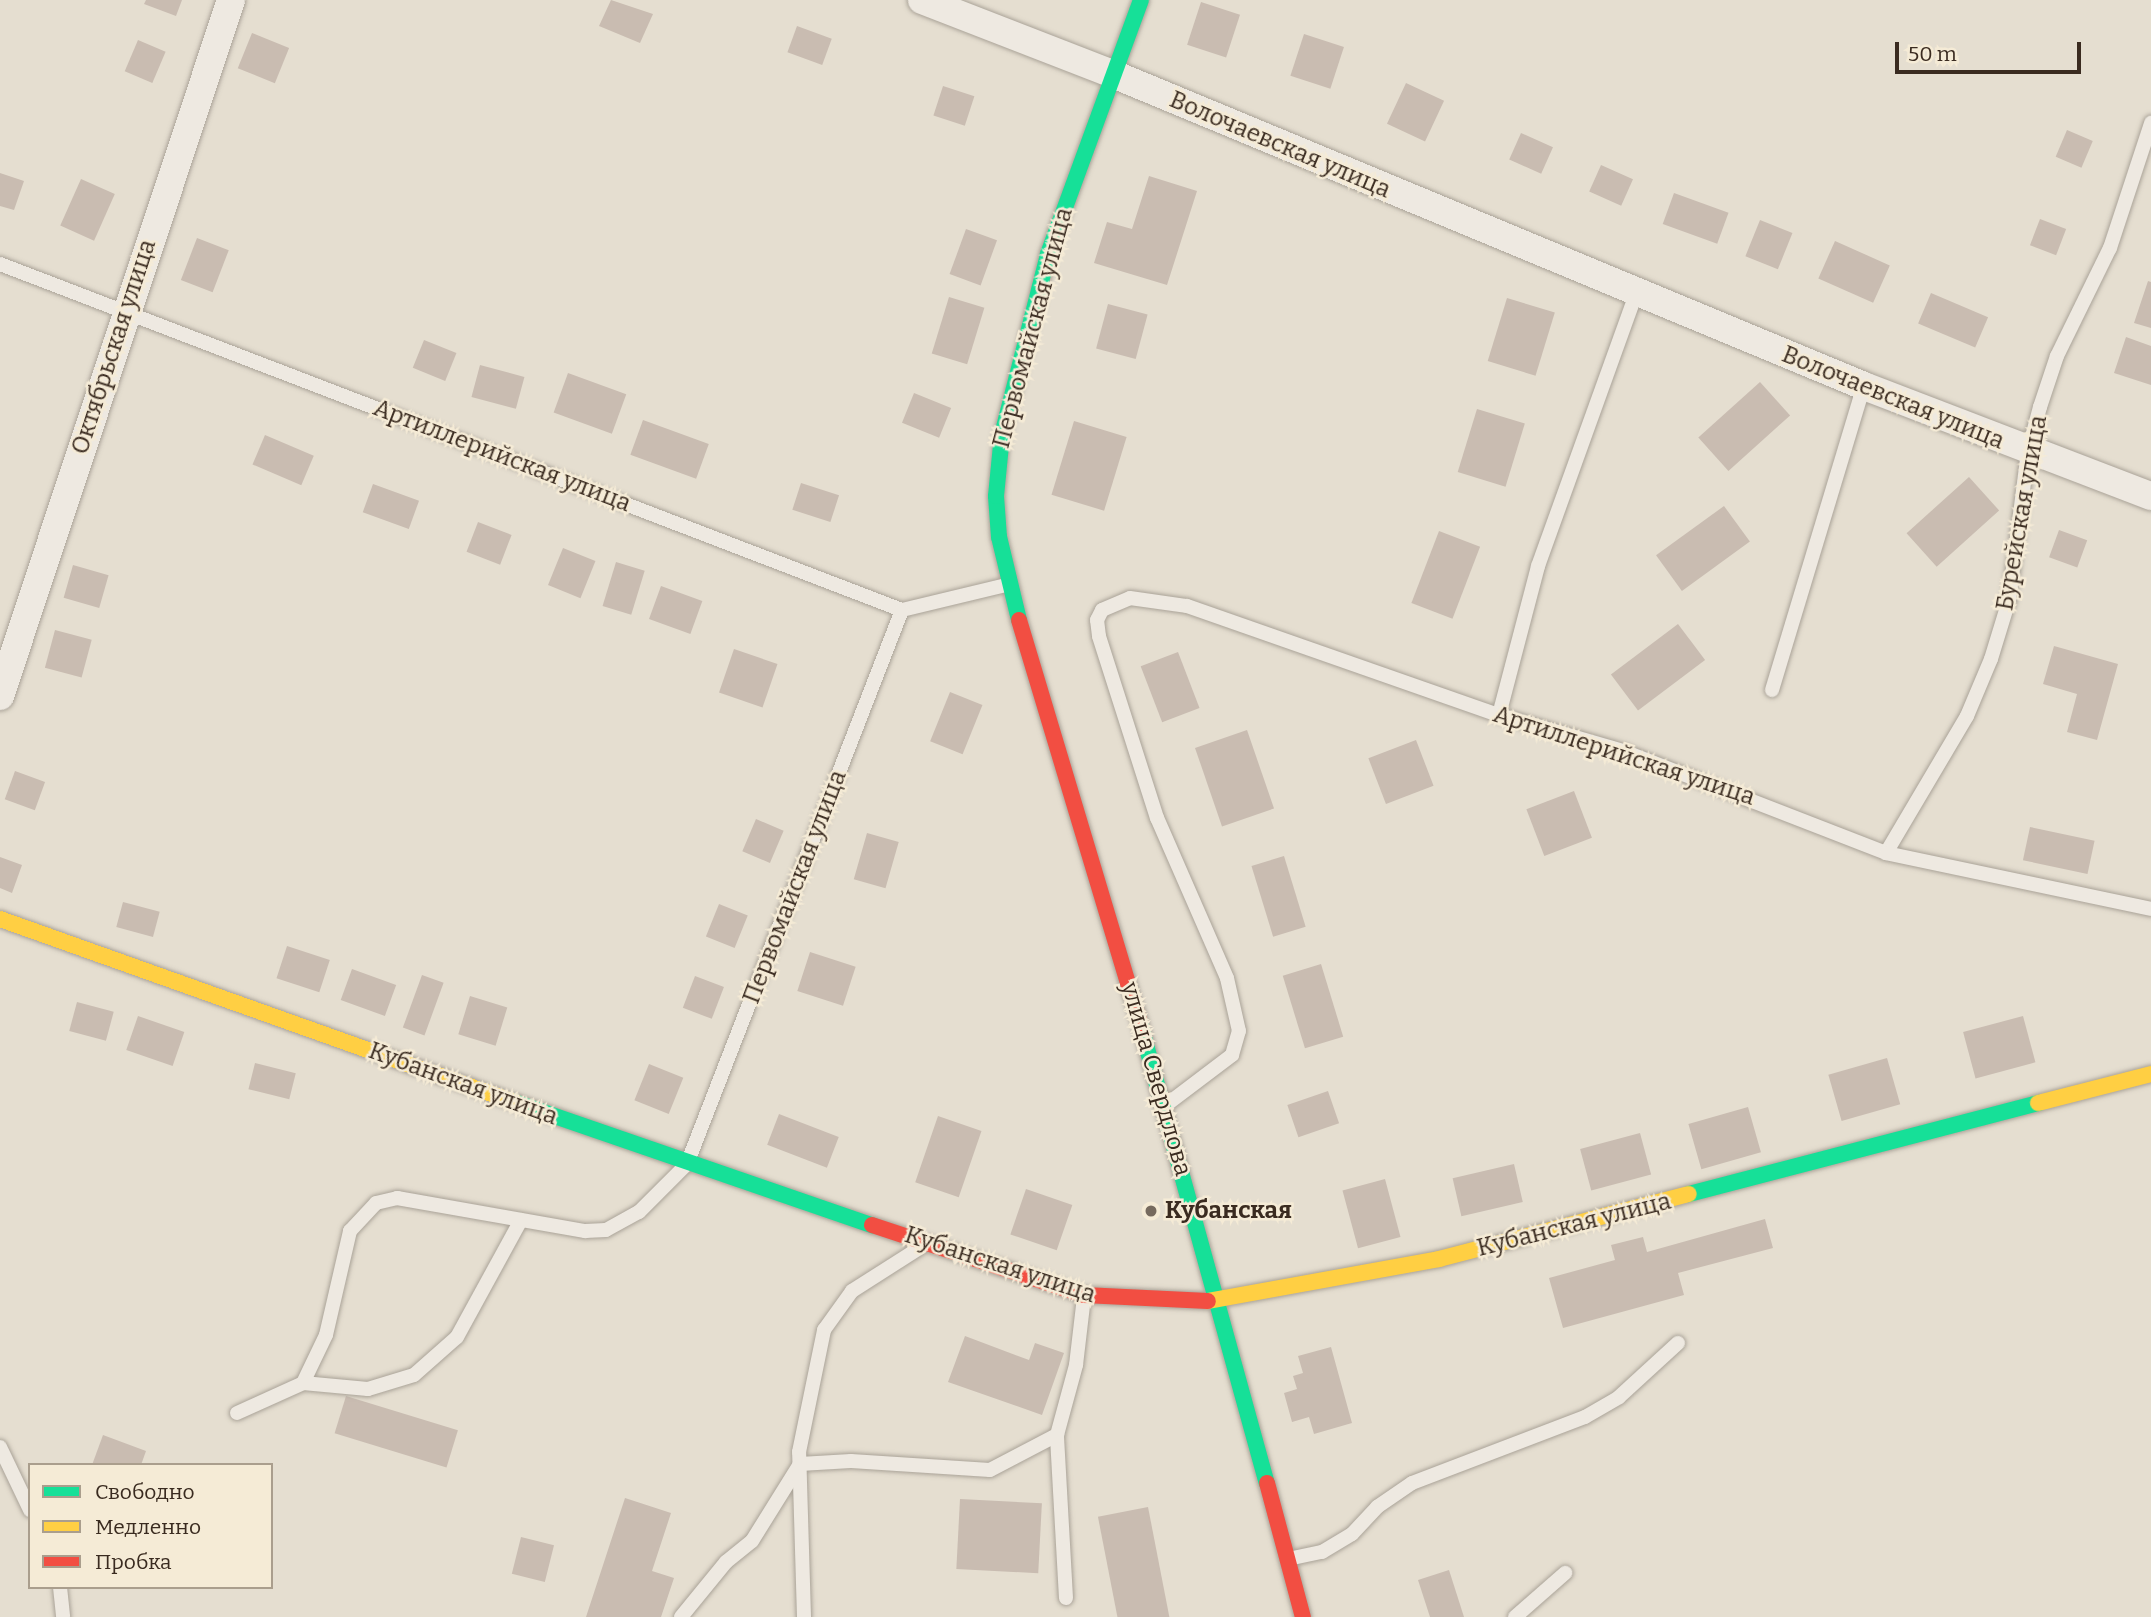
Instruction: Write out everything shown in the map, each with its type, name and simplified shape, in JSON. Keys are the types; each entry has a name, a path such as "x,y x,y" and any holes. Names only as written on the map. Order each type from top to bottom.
{"street":[{"name":"Октябрьская улица","path":"0,696 125,311 231,0"},
{"name":"Волочаевская улица","path":"922,0 1113,74 1636,294 2028,452 2151,496"},
{"name":"Первомайская улица","path":"1008,584 996,496 1002,436 1048,254 1141,0"},
{"name":"улица Свердлова","path":"1008,584 1165,1106 1220,1301 1303,1617"},
{"name":"Кубанская улица","path":"0,919 687,1164 1084,1295 1116,1300 1220,1301 1452,1255 2151,1074"}],"lane":[{"name":"Бурейская улица","path":"1886,853 1966,716 1991,659 2009,600 2028,452 2057,356 2110,248 2151,123"},
{"name":"Артиллерийская улица","path":"0,264 902,610"},
{"path":"1499,715 1538,566 1636,294"},
{"path":"1772,690 1864,386"},
{"path":"902,610 1008,584"},
{"name":"Артиллерийская улица","path":"1165,1106 1232,1055 1239,1031 1227,978 1153,805 1098,636 1097,620 1102,610 1130,598 1187,606 1499,715 1626,752 1886,853 2151,909"},
{"name":"Первомайская улица","path":"687,1164 902,610"},
{"path":"303,1383 326,1335 350,1231 376,1203 397,1198 521,1220 606,1230 639,1212 687,1164"},
{"path":"237,1413 303,1383 368,1389 414,1375 457,1337 521,1220"},
{"path":"804,1617 800,1464 809,1388 824,1330 852,1291 928,1243"},
{"path":"1066,1598 1057,1435 1076,1365 1084,1295"},
{"path":"1287,1560 1322,1552 1352,1534 1377,1507 1412,1483 1585,1417 1619,1397 1678,1343"},
{"path":"800,1464 851,1461 990,1470 1057,1435"},
{"path":"0,1447 28,1506"},
{"path":"681,1617 726,1562 752,1541 800,1464"},
{"path":"1515,1617 1565,1573"},
{"path":"60,1589 63,1617"}],"building":[{"path":"146,0 182,0 176,16 144,4"},
{"path":"611,0 653,14 640,43 599,26"},
{"path":"1201,2 1240,15 1226,57 1187,45"},
{"path":"797,26 832,39 822,65 787,52"},
{"path":"252,33 289,48 275,83 238,68"},
{"path":"1304,34 1344,47 1330,89 1290,76"},
{"path":"138,40 166,52 152,83 125,71"},
{"path":"1406,83 1444,101 1425,142 1387,124"},
{"path":"943,86 974,96 965,126 933,115"},
{"path":"2067,130 2093,141 2081,168 2056,157"},
{"path":"1521,133 1553,147 1541,174 1509,159"},
{"path":"1601,165 1633,179 1621,206 1589,191"},
{"path":"0,173 24,181 14,210 0,206"},
{"path":"1149,176 1197,191 1167,285 1094,263 1107,222 1132,229"},
{"path":"81,179 115,194 94,241 60,226"},
{"path":"1674,193 1729,213 1717,244 1663,224"},
{"path":"2040,219 2066,229 2056,255 2030,245"},
{"path":"1760,220 1792,233 1778,269 1745,256"},
{"path":"966,229 997,240 981,285 950,274"},
{"path":"197,238 229,250 213,292 181,280"},
{"path":"1835,241 1890,265 1873,303 1818,278"},
{"path":"2148,281 2151,282 2151,328 2134,323"},
{"path":"1931,293 1988,317 1975,348 1918,323"},
{"path":"949,297 984,308 967,364 932,353"},
{"path":"1507,298 1555,313 1536,376 1488,361"},
{"path":"1108,304 1148,315 1136,359 1096,348"},
{"path":"2126,337 2151,346 2151,385 2114,373"},
{"path":"424,340 456,353 445,381 413,368"},
{"path":"480,365 524,377 516,409 471,397"},
{"path":"568,373 626,394 612,434 554,412"},
{"path":"1760,382 1790,415 1728,471 1698,438"},
{"path":"914,393 951,408 939,438 902,423"},
{"path":"1477,409 1525,424 1506,487 1458,472"},
{"path":"643,420 709,444 696,479 630,455"},
{"path":"1074,421 1127,437 1104,511 1051,495"},
{"path":"265,435 314,456 301,485 252,464"},
{"path":"1969,477 1999,510 1937,567 1907,533"},
{"path":"801,483 839,495 830,522 792,510"},
{"path":"373,484 419,501 409,529 363,512"},
{"path":"1724,506 1750,542 1682,591 1656,555"},
{"path":"478,522 512,535 500,565 467,552"},
{"path":"2059,530 2087,540 2077,568 2049,557"},
{"path":"1439,531 1480,547 1452,619 1411,603"},
{"path":"563,548 595,561 580,598 548,585"},
{"path":"616,562 645,571 631,615 603,606"},
{"path":"73,565 109,575 99,608 64,598"},
{"path":"661,586 702,601 690,634 649,619"},
{"path":"1678,624 1705,660 1638,710 1611,675"},
{"path":"55,630 92,640 82,678 45,668"},
{"path":"2054,646 2118,664 2097,740 2067,732 2077,694 2043,684"},
{"path":"734,649 777,664 763,707 719,692"},
{"path":"1178,652 1200,708 1162,722 1141,666"},
{"path":"950,692 982,705 963,754 930,741"},
{"path":"1247,730 1274,808 1222,826 1195,748"},
{"path":"1416,740 1434,786 1386,804 1368,758"},
{"path":"15,771 45,782 35,810 5,799"},
{"path":"1574,791 1592,838 1544,856 1526,809"},
{"path":"756,819 784,831 770,863 742,851"},
{"path":"2030,827 2095,841 2087,874 2023,860"},
{"path":"867,833 899,842 885,888 854,879"},
{"path":"1284,856 1306,927 1273,937 1251,866"},
{"path":"0,857 22,865 12,893 0,888"},
{"path":"123,902 160,912 153,937 116,927"},
{"path":"719,904 748,916 735,948 706,936"},
{"path":"287,946 330,960 319,992 276,978"},
{"path":"810,952 856,967 843,1006 797,991"},
{"path":"1321,964 1343,1037 1305,1048 1283,976"},
{"path":"352,969 396,985 385,1016 341,1000"},
{"path":"422,975 444,983 424,1035 403,1028"},
{"path":"695,976 724,987 712,1019 683,1008"},
{"path":"470,996 507,1007 496,1046 458,1034"},
{"path":"77,1002 114,1012 106,1041 69,1031"},
{"path":"138,1016 184,1032 173,1066 126,1050"},
{"path":"2023,1016 2035,1062 1976,1078 1963,1032"},
{"path":"1887,1058 1900,1104 1842,1121 1828,1075"},
{"path":"255,1063 296,1073 289,1099 248,1089"},
{"path":"649,1064 683,1078 669,1114 634,1100"},
{"path":"1328,1091 1339,1123 1298,1137 1287,1105"},
{"path":"1748,1107 1761,1152 1701,1169 1688,1124"},
{"path":"779,1114 839,1137 827,1168 767,1145"},
{"path":"938,1116 981,1131 959,1197 915,1182"},
{"path":"1640,1133 1651,1175 1591,1191 1580,1149"},
{"path":"1514,1164 1523,1202 1461,1216 1453,1178"},
{"path":"1385,1179 1401,1237 1358,1248 1342,1190"},
{"path":"1026,1189 1072,1205 1057,1250 1010,1234"},
{"path":"1765,1219 1773,1248 1678,1273 1684,1295 1563,1328 1549,1278 1615,1260 1611,1245 1643,1237 1647,1252"},
{"path":"965,1336 1029,1360 1035,1343 1064,1353 1042,1415 948,1382"},
{"path":"1331,1347 1352,1423 1314,1434 1309,1417 1292,1422 1284,1393 1297,1389 1293,1376 1303,1373 1298,1356"},
{"path":"346,1396 458,1430 446,1468 335,1433"},
{"path":"103,1435 146,1451 142,1463 93,1463"},
{"path":"625,1498 671,1513 652,1571 674,1578 661,1617 586,1617"},
{"path":"960,1499 1042,1503 1038,1573 956,1569"},
{"path":"1148,1507 1169,1617 1117,1617 1098,1517"},
{"path":"521,1537 554,1545 545,1582 512,1574"},
{"path":"1449,1570 1464,1617 1430,1617 1418,1580"}],"traffic: fast":[{"path":"1019,620 999,537 996,496 1002,435 1048,254 1141,0"},
{"path":"1140,1023 1267,1483"},
{"path":"514,1102 872,1225"},
{"path":"1689,1194 2038,1103"}],"traffic: slow":[{"path":"0,919 514,1102"},
{"path":"2038,1103 2151,1074"},
{"path":"1208,1301 1439,1259 1689,1194"}],"traffic: jam":[{"path":"1019,620 1140,1023"},
{"path":"872,1225 1084,1295 1208,1301"},
{"path":"1267,1483 1303,1617"}],"place":[{"name":"Кубанская","path":"1151,1211"}]}
